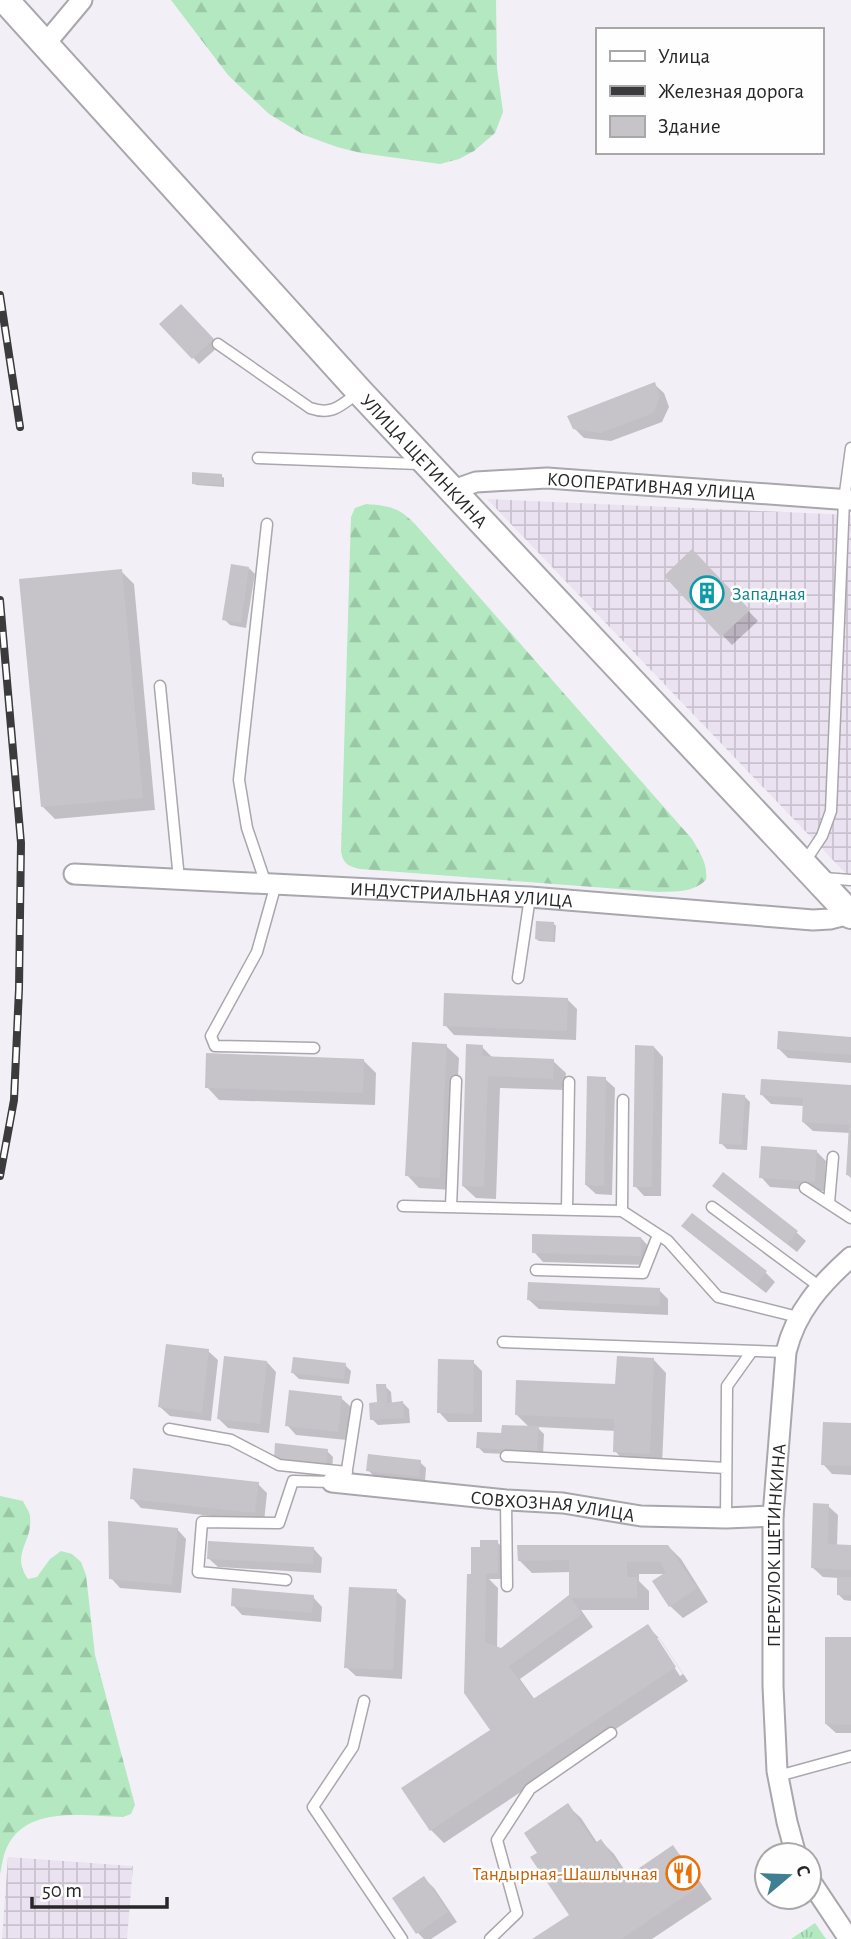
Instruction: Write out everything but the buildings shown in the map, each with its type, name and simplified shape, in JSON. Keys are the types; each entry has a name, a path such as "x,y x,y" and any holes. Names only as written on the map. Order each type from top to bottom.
{"street":[{"name":"УЛИЦА ЩЕТИНКИНА","path":"5,0 426,464 850,914"},
{"path":"46,43 82,0"},
{"name":"КООПЕРАТИВНАЯ УЛИЦА","path":"453,490 476,482 547,478 848,500"},
{"name":"ИНДУСТРИАЛЬНАЯ УЛИЦА","path":"74,874 530,897 813,920 850,914"},
{"name":"ПЕРЕУЛОК ЩЕТИНКИНА","path":"792,1841 778,1776 772,1686 773,1516 786,1352 798,1317 820,1287 851,1256"},
{"name":"СОВХОЗНАЯ УЛИЦА","path":"341,1479 506,1500 577,1504 641,1516 773,1516"},
{"path":"823,1900 849,1939"}],"lane":[{"path":"218,344 310,408 323,412 331,411 360,392"},
{"path":"851,448 831,811 810,870 851,880"},
{"path":"258,458 426,464"},
{"path":"267,524 239,780 247,828 271,884 257,953 211,1035 215,1046 314,1048"},
{"path":"160,686 180,879"},
{"path":"518,978 530,897"},
{"path":"452,1207 456,1081"},
{"path":"567,1210 569,1082"},
{"path":"622,1211 623,1100"},
{"path":"829,1203 833,1157"},
{"path":"805,1188 851,1218"},
{"path":"403,1206 622,1211 668,1241 718,1297 798,1317"},
{"path":"712,1207 820,1287"},
{"path":"536,1270 643,1273 658,1235"},
{"path":"503,1342 786,1352"},
{"path":"726,1518 727,1386 752,1351"},
{"path":"341,1479 357,1405"},
{"path":"169,1429 230,1440 279,1465 341,1479"},
{"path":"506,1456 726,1468"},
{"path":"286,1580 198,1572 202,1522 279,1523 293,1481 341,1479"},
{"path":"506,1500 507,1586"},
{"path":"364,1701 353,1747 313,1807 402,1939"},
{"path":"490,1939 517,1913 497,1840 530,1789 611,1733"},
{"path":"778,1776 851,1756"}],"shaded area":[{"path":"487,499 851,515 851,879"},
{"path":"8,1857 133,1866 127,1939 2,1939"}],"green space":[{"path":"171,0 496,0 497,68 503,112 495,133 474,151 459,159 440,164 337,147 304,135 269,114 228,75"},
{"path":"366,504 393,508 415,524 692,839 705,864 706,880 690,889 659,892 360,869 345,862 341,851 351,517 355,508"},
{"path":"0,1496 23,1501 29,1513 30,1526 21,1562 28,1579 37,1577 50,1559 61,1551 72,1554 81,1562 86,1575 95,1655 135,1805 131,1814 123,1817 58,1816 28,1824 16,1834 7,1847 0,1874"},
{"path":"815,1923 826,1939 791,1939"}],"railway":[{"path":"0,295 20,427"},
{"path":"0,600 21,843 14,1100 0,1176"}],"place":[{"name":"Западная","path":"707,593"},
{"name":"Тандырная-Шашлычная","path":"683,1873"}]}
